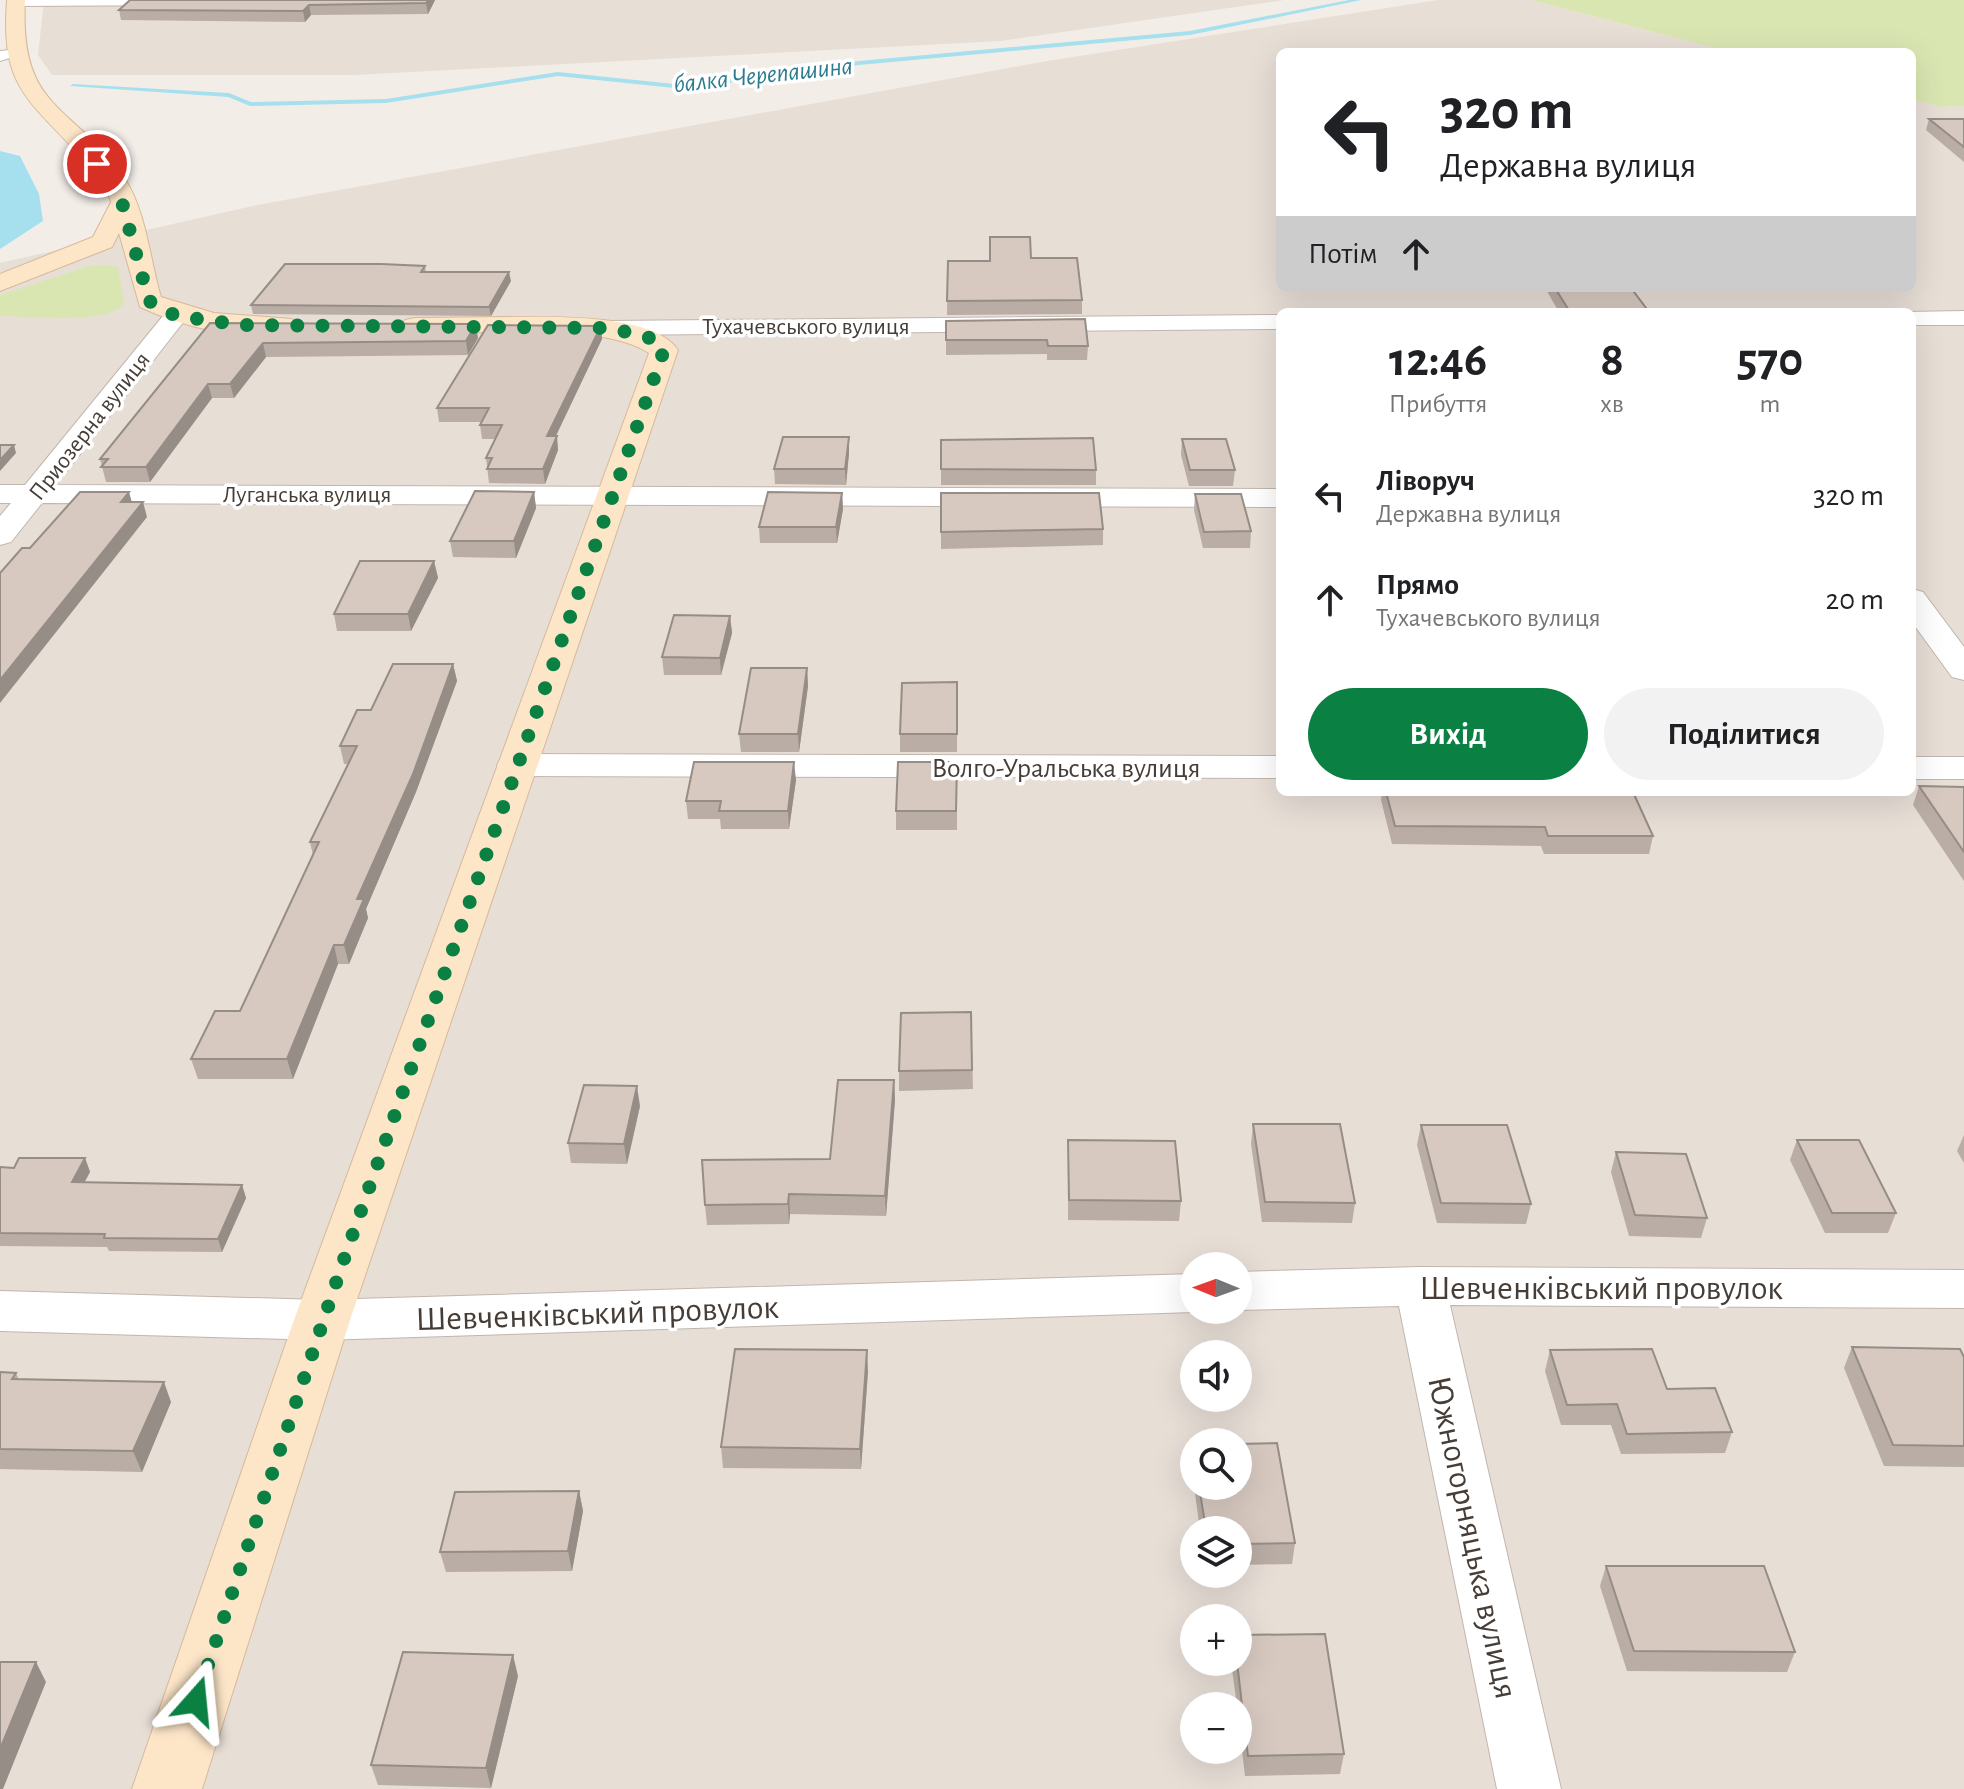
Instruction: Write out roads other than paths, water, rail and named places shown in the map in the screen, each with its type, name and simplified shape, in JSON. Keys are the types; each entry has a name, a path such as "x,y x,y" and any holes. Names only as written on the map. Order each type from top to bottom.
{"main road":[{"path":"16,1 5,55 38,103 117,184 149,301 176,316 242,325 306,325"},
{"path":"0,283 103,242 121,205"},
{"name":"Тухачевського вулиця","path":"386,326 609,328"},
{"path":"167,1789 322,1320 515,765 615,494 664,350 648,337 609,328"}],"street":[{"path":"16,1 197,0"},
{"name":"Приозерна вулиця","path":"0,536 37,494 176,316"},
{"path":"1916,318 1964,318"},
{"name":"Тухачевського вулиця","path":"609,328 1276,322"},
{"name":"Луганська вулиця","path":"0,494 1276,498"},
{"path":"1916,604 1964,670"},
{"name":"Волго-Уральська вулиця","path":"515,765 1276,767"},
{"path":"1916,768 1964,768"},
{"name":"Шевченківський провулок","path":"1252,1291 1420,1286 1964,1289"},
{"name":"Южногорняцька вулиця","path":"1420,1286 1529,1789"},
{"name":"Шевченківський провулок","path":"0,1311 322,1320 1180,1293"}],"water":[{"path":"0,151 20,156 39,194 43,221 0,249"}],"waterway":[{"name":"балка Черепашина","path":"73,86 229,95 250,104 386,101 558,74 684,87 859,63 1190,33 1358,0"}]}
